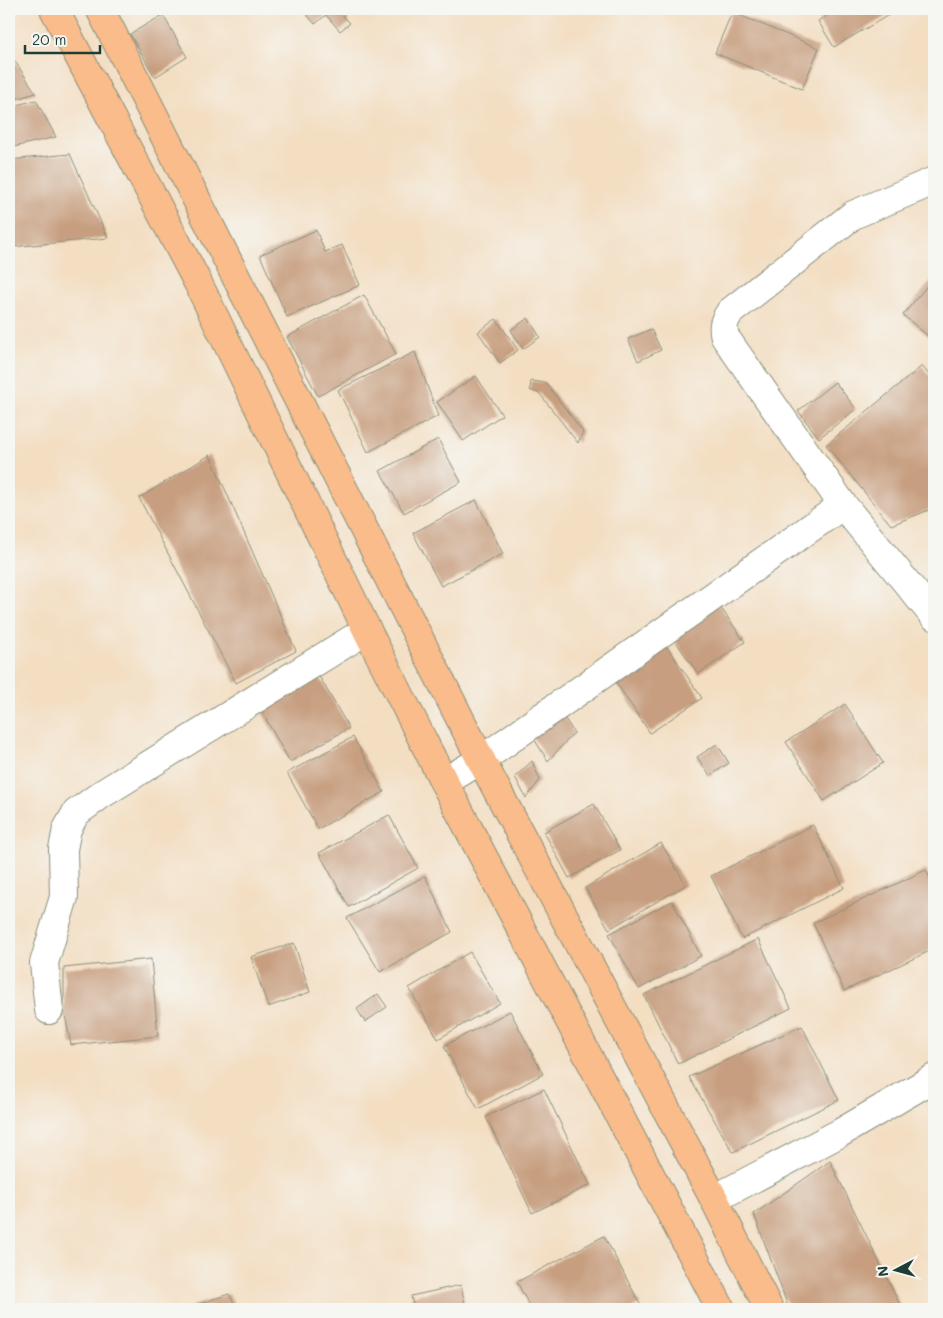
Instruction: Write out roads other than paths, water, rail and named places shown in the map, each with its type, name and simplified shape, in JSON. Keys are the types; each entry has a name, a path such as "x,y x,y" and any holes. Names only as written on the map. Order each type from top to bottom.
{"main road":[{"path":"54,9 198,283 367,630 444,782 721,1309"},
{"path":"100,9 481,760 714,1199 768,1309"}],"street":[{"path":"934,181 853,215 730,312 724,322 725,338 843,505 934,616"},
{"path":"444,782 481,760 843,505"},
{"path":"48,1010 44,964 64,897 63,849 67,829 76,813 102,794 367,630"},
{"path":"714,1199 840,1134 934,1078"}]}
